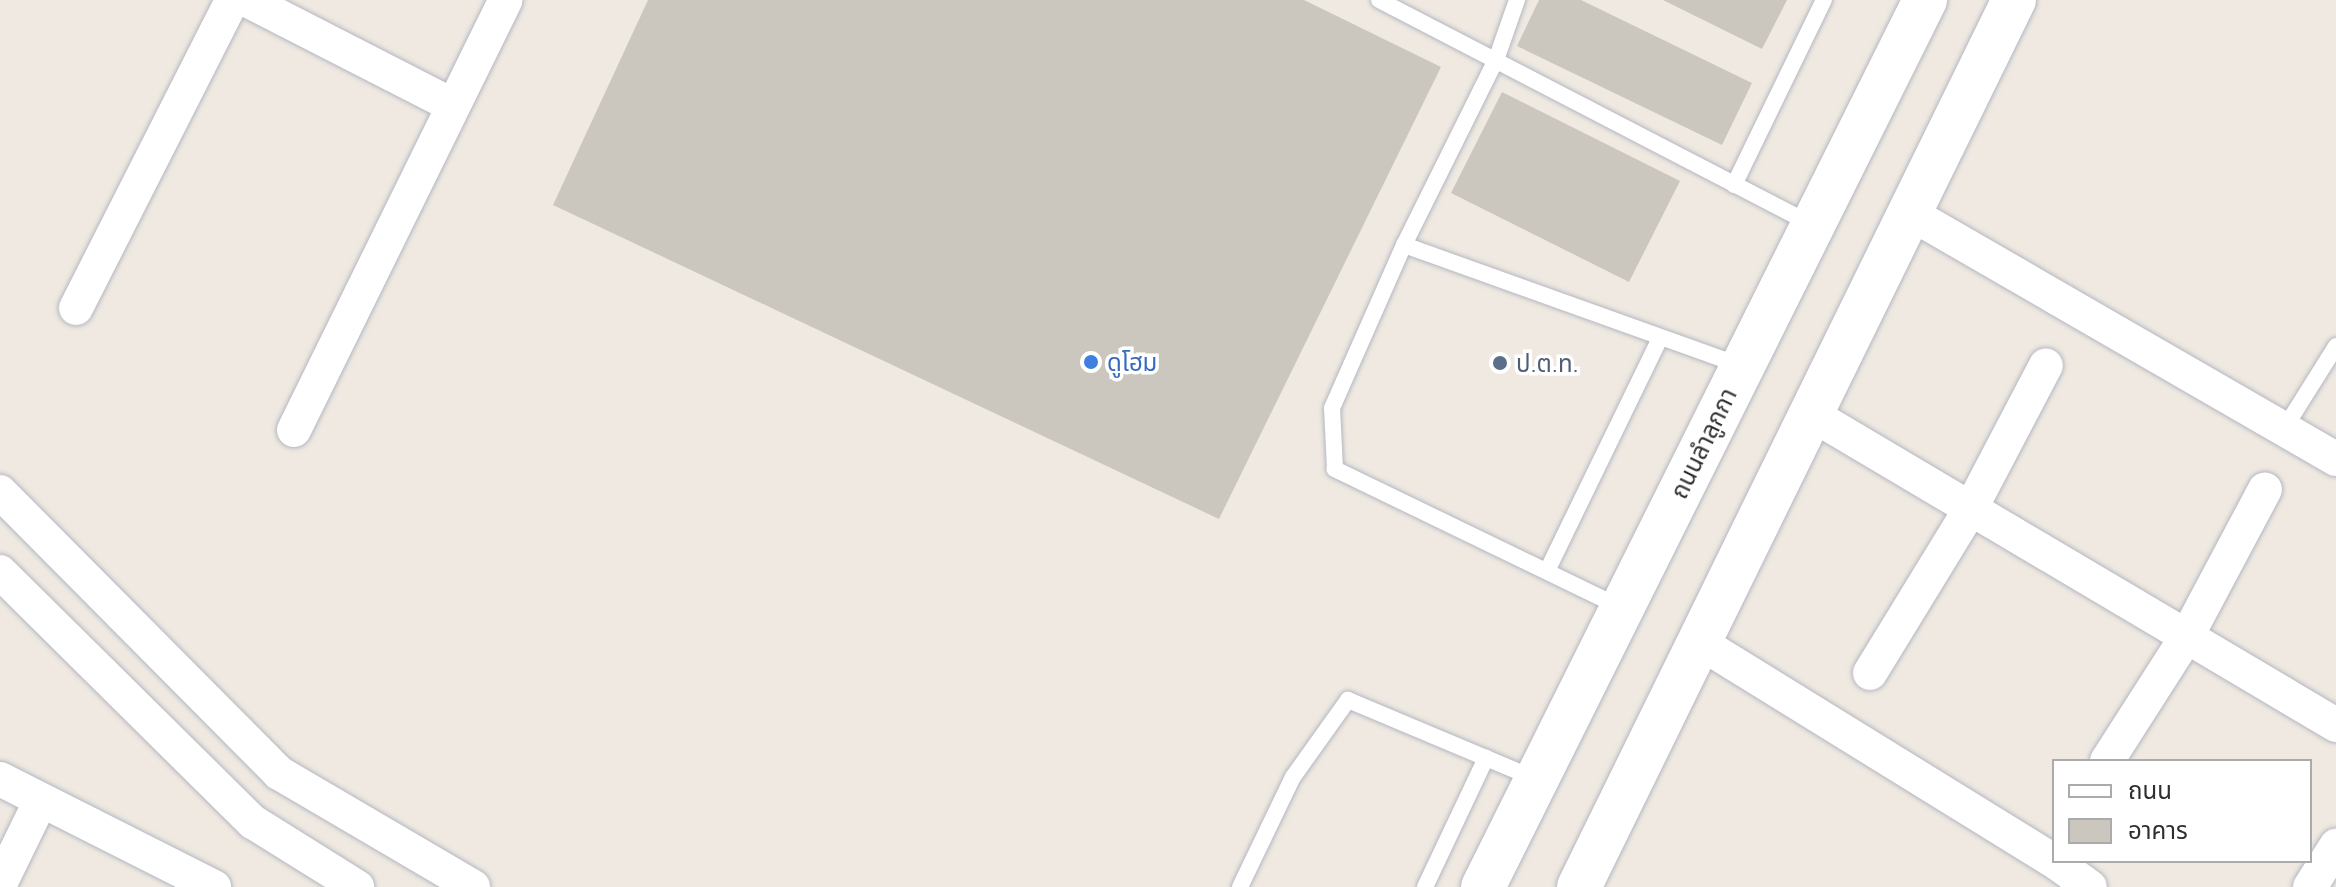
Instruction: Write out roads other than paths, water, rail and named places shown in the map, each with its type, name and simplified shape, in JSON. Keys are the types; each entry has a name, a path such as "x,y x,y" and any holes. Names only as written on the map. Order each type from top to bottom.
{"main road":[{"name":"ถนนลำลูกกา","path":"1483,887 1925,0"},
{"path":"1579,887 2014,0"}],"street":[{"path":"76,308 232,0"},
{"path":"247,0 452,105"},
{"path":"294,430 506,0"},
{"path":"1908,212 2336,459"},
{"path":"1870,673 1971,508 2046,365"},
{"path":"1811,414 2336,725"},
{"path":"2108,759 2187,636 2265,489"},
{"path":"0,492 89,586 279,773 473,887"},
{"path":"0,572 253,822 357,887"},
{"path":"54,627 89,586"},
{"path":"1699,642 2052,860"},
{"path":"0,779 214,887"},
{"path":"0,884 41,800"},
{"path":"2310,887 2336,846"},
{"path":"2057,863 2090,887"}],"lane":[{"path":"1379,0 1814,225"},
{"path":"1517,0 1496,60 1404,245 1332,408 1335,469 1622,608"},
{"path":"1734,185 1824,0"},
{"path":"1404,245 1742,366"},
{"path":"1547,571 1660,338"},
{"path":"2284,429 2334,354"},
{"path":"1240,887 1293,777 1348,700 1536,779"},
{"path":"1425,887 1486,758"}],"place":[{"name":"ดูโฮม","path":"1091,362"},
{"name":"ป.ต.ท.","path":"1500,363"}]}
